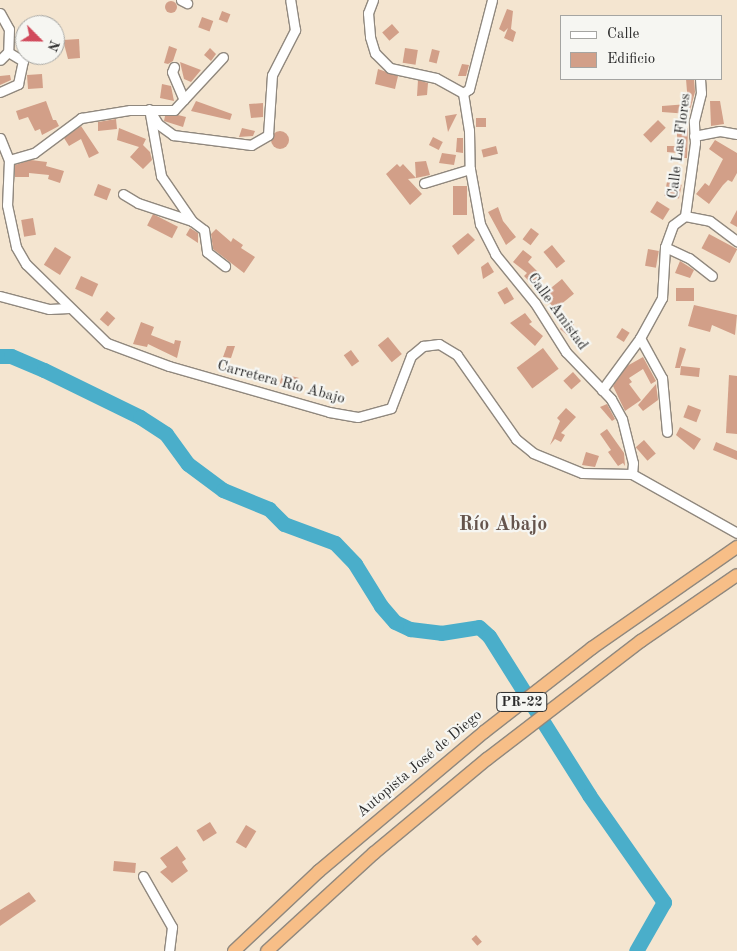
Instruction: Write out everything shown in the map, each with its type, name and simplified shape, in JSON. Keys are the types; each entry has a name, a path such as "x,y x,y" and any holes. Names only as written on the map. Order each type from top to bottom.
{"highway":[{"name":"Autopista José de Diego","path":"234,951 319,871 414,789 541,686 737,547"},
{"name":"PR-22","path":"267,951 332,890 540,716 737,575"}],"street":[{"path":"149,109 158,124 173,134 250,145 268,135 272,75 295,30 290,0"},
{"path":"373,0 368,13 370,37 375,53 390,68 436,78 463,93 469,89 492,0"},
{"path":"0,13 9,29 8,52 0,60"},
{"path":"0,92 18,84 23,61 8,52"},
{"path":"9,160 34,153 81,118 102,112 149,109 174,110 223,57"},
{"path":"174,67 172,72 184,100"},
{"name":"Calle Las Flores","path":"685,216 694,121 701,93 700,80"},
{"name":"Calle Amistad","path":"463,93 470,165 480,224 495,254 535,303 566,352 602,390 622,419 633,463 632,474"},
{"path":"149,109 161,176 192,221"},
{"path":"694,136 720,131 737,134"},
{"name":"Carretera Río Abajo","path":"0,138 9,160 7,205 16,247 26,264 107,343 169,366 329,412 358,417 391,408 411,356 423,346 439,344 457,355 516,439 533,453 582,473 632,474 736,531"},
{"path":"424,183 470,165"},
{"path":"123,194 138,203 192,221 204,230 207,252 224,266"},
{"path":"602,390 640,338 662,298 665,247 673,225 685,216 710,221 737,239"},
{"path":"665,247 689,258 712,276"},
{"path":"0,296 49,309 69,308"},
{"path":"640,338 662,378 667,432"},
{"path":"144,876 172,927 170,951"}],"building":[{"path":"169,1 173,1 177,7 173,13 169,13 165,9 165,5"},
{"path":"507,9 513,11 511,29 516,32 513,42 504,38 508,28 504,32 499,29"},
{"path":"222,11 230,14 227,23 219,19"},
{"path":"202,17 213,21 210,31 198,27"},
{"path":"392,24 399,32 389,41 382,33"},
{"path":"79,39 80,58 68,59 65,40"},
{"path":"169,46 177,49 173,61 168,64 164,63"},
{"path":"210,48 216,54 211,61 204,55"},
{"path":"405,48 418,50 415,65 403,63"},
{"path":"432,49 440,51 437,64 429,62"},
{"path":"180,62 201,70 191,82 184,79"},
{"path":"462,64 469,65 466,76 458,76"},
{"path":"378,69 398,76 395,89 375,84"},
{"path":"42,74 43,88 28,89 27,75"},
{"path":"10,75 11,80 0,85 0,76"},
{"path":"418,80 428,83 427,95 417,96"},
{"path":"686,80 694,80 695,92 689,114 662,112 662,106 688,104"},
{"path":"162,84 171,86 174,101 160,98"},
{"path":"46,101 53,120 56,120 59,126 42,135 40,129 35,131 28,117 19,120 16,111"},
{"path":"196,101 232,114 230,120 191,111"},
{"path":"710,101 720,101 724,124 711,126"},
{"path":"263,103 263,117 251,118 249,104"},
{"path":"457,114 448,132 445,116"},
{"path":"178,115 186,117 183,127 164,121 165,116"},
{"path":"476,118 486,118 486,127 476,127"},
{"path":"116,119 117,129 98,131 98,122"},
{"path":"658,120 666,128 651,143 643,135"},
{"path":"81,126 99,153 89,158 81,139 69,146 64,138"},
{"path":"119,128 146,139 143,145 150,152 152,160 143,169 130,157 139,147 117,140"},
{"path":"242,128 255,131 253,136 239,137"},
{"path":"677,128 688,128 687,158 678,158 678,153 667,152 667,146 677,146"},
{"path":"280,131 286,134 289,140 286,146 280,149 274,146 271,140 274,134"},
{"path":"433,137 443,142 439,150 429,145"},
{"path":"457,138 463,138 463,153 456,152"},
{"path":"715,140 737,153 737,173 732,182 728,180 723,185 709,204 696,194 705,183 709,186 723,159 709,149"},
{"path":"496,146 498,154 483,157 481,150"},
{"path":"442,153 456,155 454,165 439,163"},
{"path":"31,160 47,162 46,166 64,171 60,183 48,179 49,175 29,173 29,177 15,177 15,165"},
{"path":"426,161 430,175 416,178 415,162"},
{"path":"397,164 400,167 403,164 416,178 408,179 422,194 410,205 386,174"},
{"path":"667,182 682,185 679,199 664,196"},
{"path":"98,184 111,189 107,200 94,195"},
{"path":"453,186 467,186 467,215 453,215"},
{"path":"657,201 670,209 663,220 650,212"},
{"path":"498,207 503,221 516,237 506,245 488,212"},
{"path":"737,210 737,227 730,223"},
{"path":"153,214 178,227 172,238 147,226"},
{"path":"33,218 36,235 24,237 21,220"},
{"path":"190,228 198,233 198,243 186,235"},
{"path":"531,228 539,234 531,245 523,239"},
{"path":"216,229 231,242 233,238 243,245 241,248 255,257 244,273 213,249 211,234"},
{"path":"468,233 475,240 458,255 452,246"},
{"path":"709,234 737,249 730,263 701,248"},
{"path":"552,245 565,261 557,268 543,252"},
{"path":"55,247 71,257 60,275 44,265"},
{"path":"648,249 659,251 656,268 645,266"},
{"path":"523,250 532,257 528,262 543,277 534,286 524,276 527,273 513,262"},
{"path":"680,261 694,270 690,278 675,273"},
{"path":"488,262 494,272 483,279 481,267"},
{"path":"81,276 98,284 92,297 75,289"},
{"path":"562,279 574,294 555,309 543,295"},
{"path":"507,287 514,299 504,305 497,292"},
{"path":"676,288 694,288 694,301 676,301"},
{"path":"694,305 737,315 735,335 712,325 710,332 688,326"},
{"path":"107,311 115,318 108,327 100,319"},
{"path":"525,313 532,322 529,324 543,336 535,346 510,323"},
{"path":"568,320 574,325 567,335 560,329"},
{"path":"141,322 154,327 151,335 174,344 175,340 181,341 177,358 148,344 147,347 133,344"},
{"path":"622,328 630,333 624,342 616,337"},
{"path":"388,337 402,354 392,362 378,345"},
{"path":"227,346 235,346 231,358 223,357"},
{"path":"680,347 686,349 680,368 675,368"},
{"path":"543,348 559,369 532,389 517,368"},
{"path":"351,350 359,361 352,367 344,355"},
{"path":"643,357 656,381 651,384 643,369 629,378 632,382 629,384 641,400 625,411 613,386 627,366"},
{"path":"681,366 700,368 699,377 680,375"},
{"path":"573,372 581,381 571,390 563,381"},
{"path":"282,374 299,378 296,390 279,386"},
{"path":"729,375 737,376 737,434 726,433"},
{"path":"656,384 658,400 643,411 638,405"},
{"path":"607,404 615,419 612,421 600,407"},
{"path":"688,405 701,410 696,422 683,417"},
{"path":"566,408 576,417 561,433 565,435 561,442 555,439 550,445 560,421 557,418"},
{"path":"680,427 701,439 694,450 676,435"},
{"path":"607,429 624,453 625,466 623,463 618,466 608,452 611,450 600,434"},
{"path":"644,440 656,454 648,461 636,447"},
{"path":"716,442 737,451 737,460 713,450"},
{"path":"586,452 599,456 595,467 582,465"},
{"path":"210,822 217,833 203,842 196,830"},
{"path":"246,825 256,831 246,848 236,842"},
{"path":"177,846 186,859 182,862 188,871 172,883 160,872 167,867 160,858"},
{"path":"114,861 136,863 135,873 113,871"},
{"path":"29,892 36,901 0,926 0,910"},
{"path":"476,935 482,942 477,946 471,939"}],"waterway":[{"path":"0,356 11,356 44,370 140,417 166,434 188,464 223,490 269,509 284,524 335,543 355,564 381,606 395,622 410,629 441,633 479,627 489,636 589,795 664,902 636,951"}],"district":[{"name":"Río Abajo","path":"503,525"}]}
